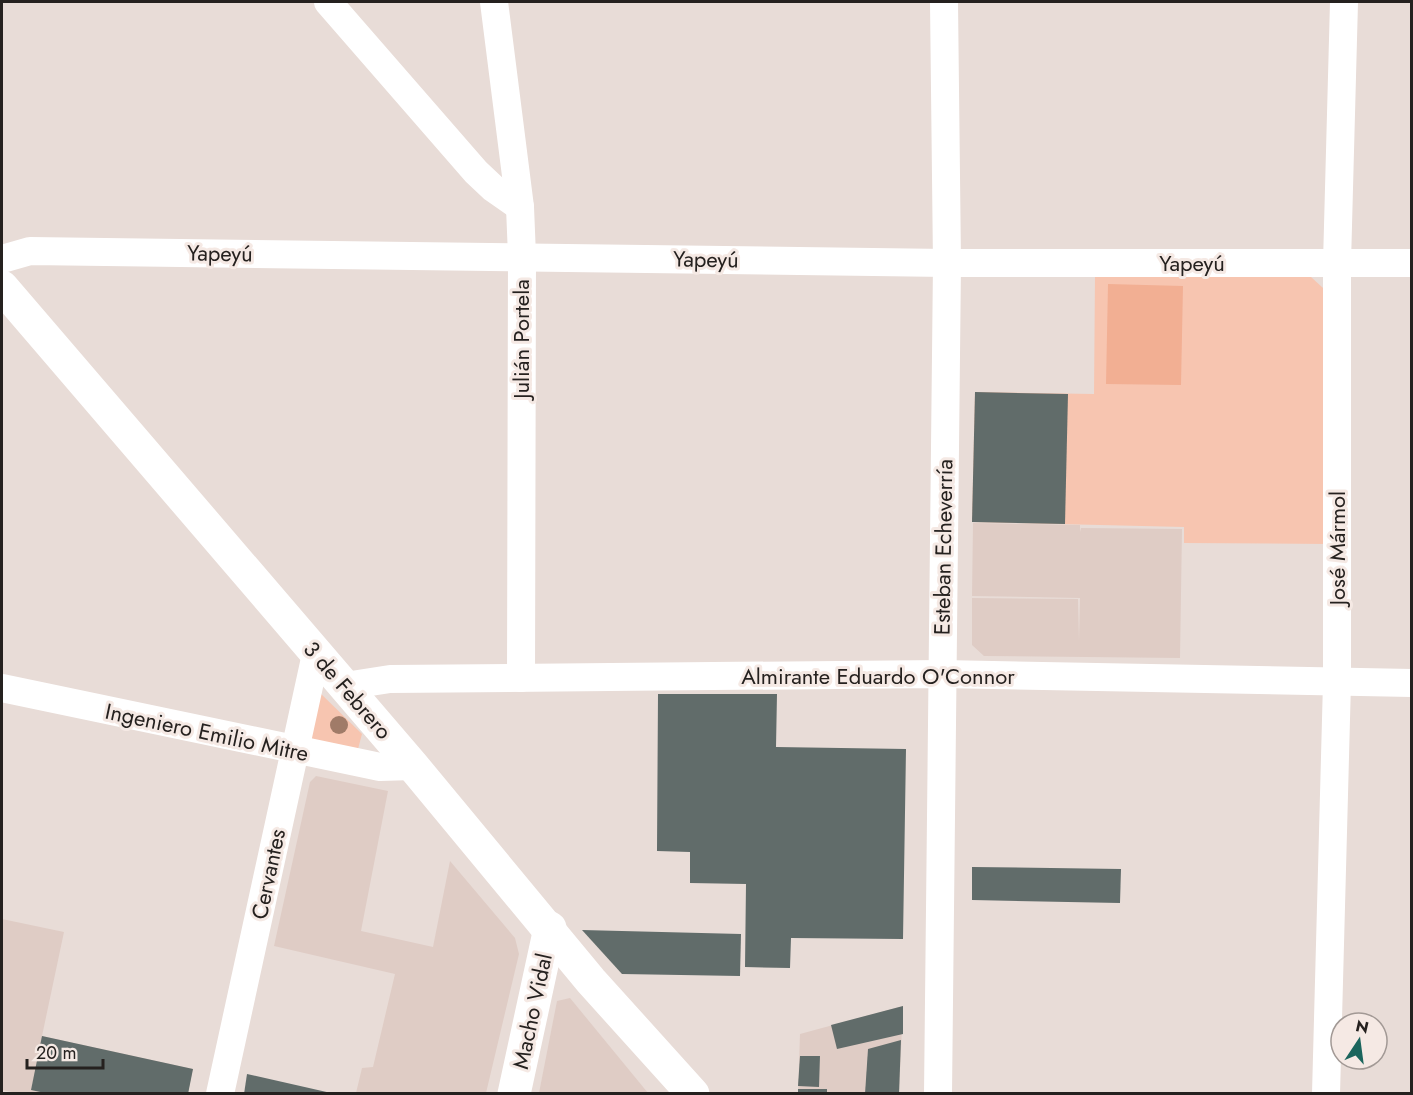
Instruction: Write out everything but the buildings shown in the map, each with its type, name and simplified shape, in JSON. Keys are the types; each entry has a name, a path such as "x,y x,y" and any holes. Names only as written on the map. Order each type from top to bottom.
{"main road":[{"name":"3 de Febrero","path":"2,287 413,766 591,981 693,1094"},
{"name":"Macho Vidal","path":"514,1094 549,928"}],"street":[{"path":"328,2 476,172 493,188 520,207"},
{"name":"Julián Portela","path":"494,2 520,207 522,256 520,678"},
{"name":"Esteban Echeverría","path":"939,1094 947,263 944,2"},
{"name":"José Mármol","path":"1326,1094 1337,682 1337,263 1344,2"},
{"name":"Yapeyú","path":"2,259 30,251 947,263 1412,263"},
{"name":"Cervantes","path":"220,1094 316,654"},
{"name":"Almirante Eduardo O'Connor","path":"345,686 390,679 942,674 1412,683"},
{"name":"Ingeniero Emilio Mitre","path":"2,688 295,751 380,767 413,766"}],"shaded area":[{"path":"1095,275 1311,277 1334,298 1328,544 1184,543 1184,527 972,522 975,392 1094,394"},
{"path":"1108,284 1183,286 1181,385 1106,384"},
{"path":"973,523 1080,525 1080,532 1081,528 1182,529 1180,658 984,656 972,645 972,598 1078,599 1079,641 1080,598 972,596"},
{"path":"317,690 362,734 358,749 318,747 311,737"},
{"path":"316,776 388,791 361,931 433,947 450,861 515,938 519,954 486,1093 356,1093 362,1068 373,1067 395,974 274,946 310,782"},
{"path":"2,919 64,932 42,1036 193,1069 188,1093 22,1094 2,1090"},
{"path":"570,998 648,1093 539,1093 557,1001"},
{"path":"903,1006 899,1093 798,1094 800,1034"}]}
